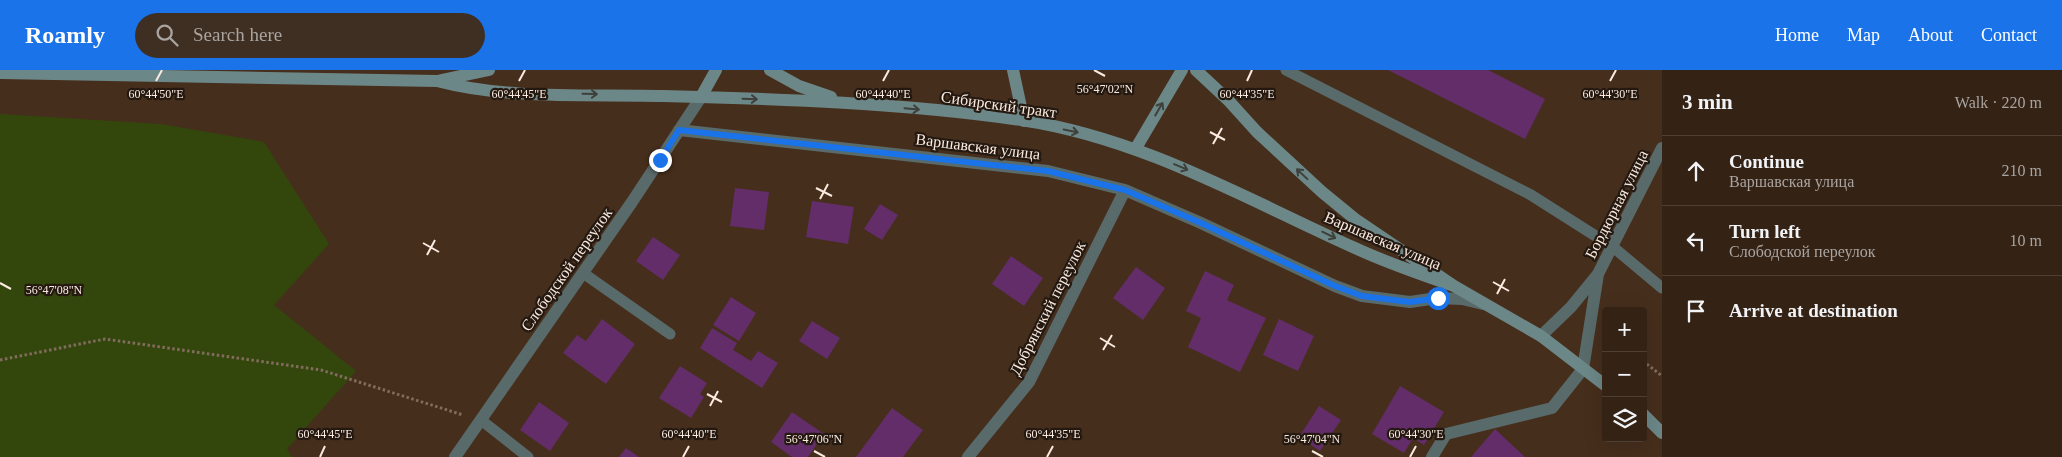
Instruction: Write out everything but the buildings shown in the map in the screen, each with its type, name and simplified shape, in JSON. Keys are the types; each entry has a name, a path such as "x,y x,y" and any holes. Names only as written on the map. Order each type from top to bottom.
{"main road":[{"name":"Сибирский тракт","path":"0,73 437,81 489,70"},
{"path":"701,97 716,70"},
{"path":"770,70 799,86 847,102"},
{"path":"1013,70 1024,121"},
{"path":"1136,148 1182,70"},
{"name":"Варшавская улица","path":"1196,70 1257,132 1322,192 1355,219 1454,286 1541,336 1602,383"},
{"name":"Сибирский тракт","path":"437,81 463,88 533,93 847,102 1024,121 1136,148"},
{"name":"Варшавская улица","path":"1136,148 1260,202 1355,248 1454,286"},
{"path":"1647,418 1662,433"}],"street":[{"name":"Слободской переулок","path":"455,457 583,273 701,97"},
{"name":"Варшавская улица","path":"679,130 1048,171 1125,190 1201,223 1335,286 1362,296 1410,302 1438,298 1487,305"},
{"name":"Бордюрная улица","path":"1541,336 1571,307 1598,274 1613,248 1662,148"},
{"name":"Добрянский переулок","path":"968,457 1029,382 1125,190"},
{"name":"Бордюрная улица","path":"1432,457 1446,434 1552,408 1583,369 1598,274"}],"lane":[{"path":"1286,70 1531,196 1613,248 1662,288"},
{"path":"583,273 670,334"},
{"path":"481,420 528,457"}],"path":[{"path":"0,360 105,339 321,370 481,420"},
{"path":"1647,364 1662,376"}],"green space":[{"path":"0,114 161,124 264,142 329,244 274,305 356,371 287,449 292,457 0,457"}],"route":[{"path":"660,160 679,130 1048,171 1125,190 1201,223 1335,286 1362,296 1410,302 1438,298"}]}
